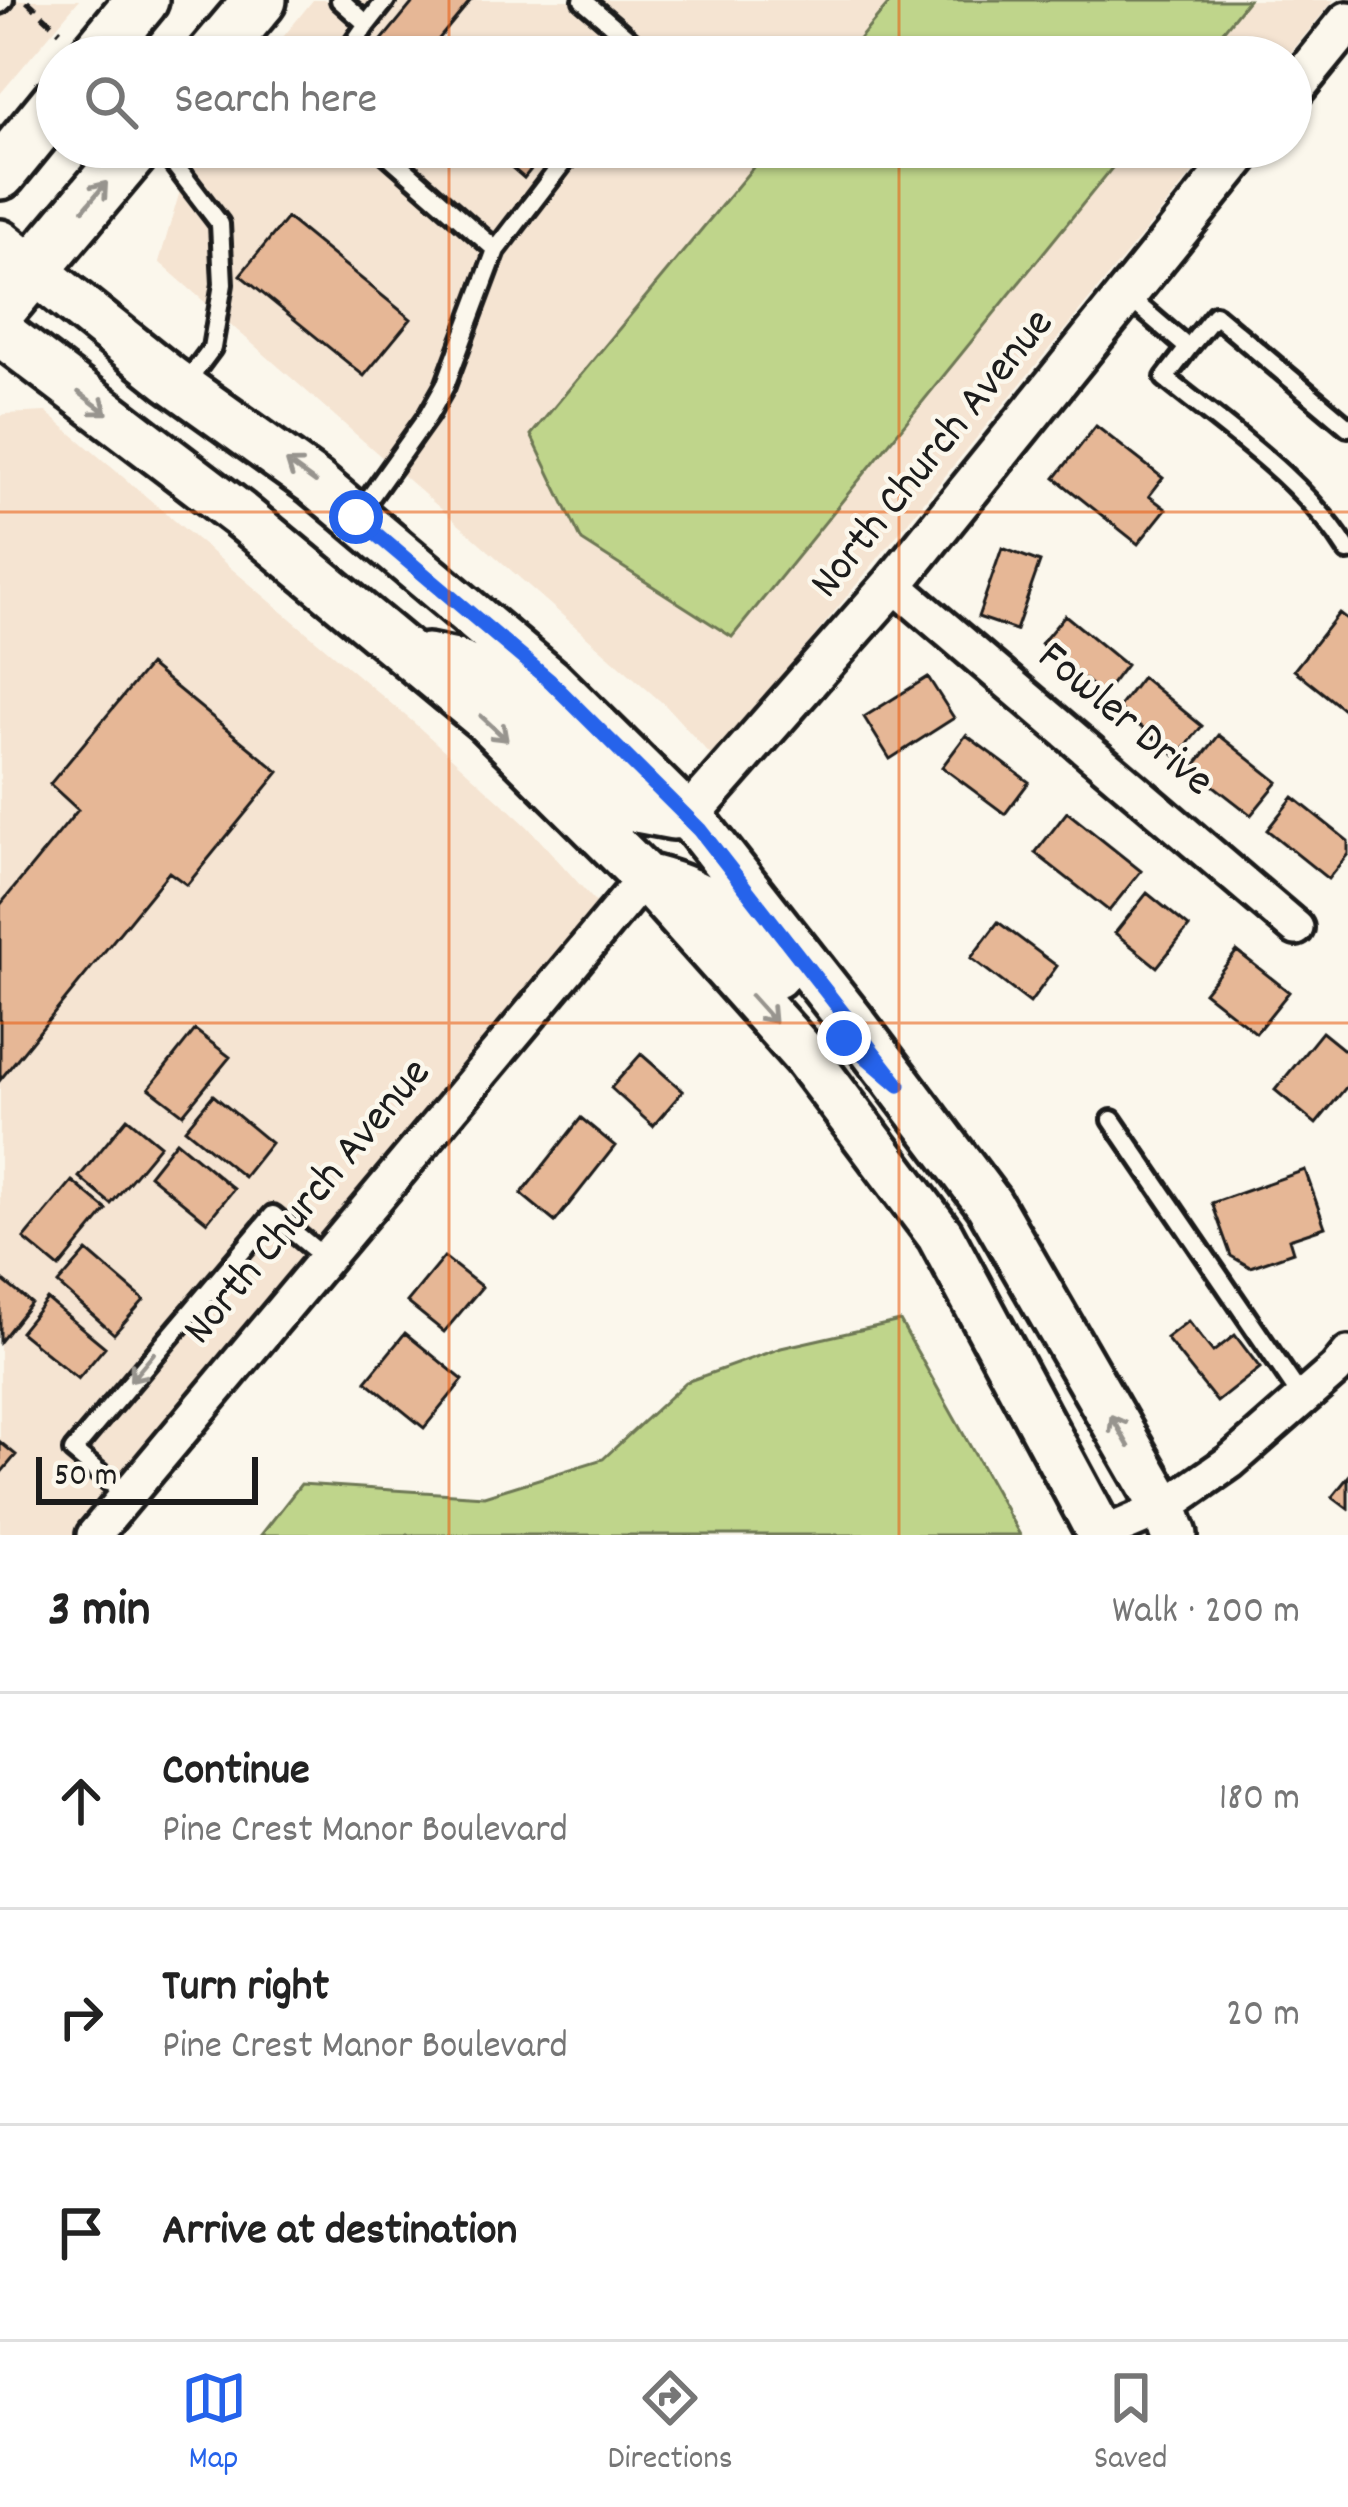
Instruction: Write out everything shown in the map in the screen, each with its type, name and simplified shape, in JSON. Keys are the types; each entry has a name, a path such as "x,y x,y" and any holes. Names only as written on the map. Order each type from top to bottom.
{"main road":[{"path":"89,36 142,0"},
{"path":"230,36 260,0"},
{"path":"0,172 36,128"},
{"path":"0,309 17,256 113,168"},
{"path":"17,256 356,517 550,681 688,817 989,1204 1169,1521"},
{"path":"0,332 239,514 487,721 645,877 806,1058 940,1235 1101,1535"},
{"path":"406,653 456,663 490,679 637,808 688,817"},
{"path":"645,877 687,888 721,908 783,984 899,1085"}],"street":[{"path":"1312,66 1348,22"},
{"name":"North Church Avenue","path":"688,817 893,584 1229,168"},
{"name":"Fowler Drive","path":"893,584 1296,928"},
{"name":"North Church Avenue","path":"94,1535 645,877"},
{"path":"1101,1535 1169,1521 1230,1462 1344,1367"}],"lane":[{"path":"340,0 367,24"},
{"path":"359,36 386,0"},
{"path":"584,0 625,36"},
{"path":"176,168 220,224 223,284 212,348 182,387"},
{"path":"403,168 496,250"},
{"path":"356,517 445,386 496,250 559,168"},
{"path":"1126,295 1188,348"},
{"path":"1348,427 1215,315 1165,378 1283,474 1323,513 1348,551"},
{"path":"1112,1120 1302,1399"},
{"path":"127,1496 73,1451 273,1215 325,1258"}],"path":[{"path":"26,0 68,36"}],"shaded area":[{"path":"0,0 79,0 49,36 36,36 36,51 0,94"},
{"path":"313,0 892,0 862,36 284,36"},
{"path":"1248,0 1334,0 1304,36 1219,36"},
{"path":"187,168 753,168 531,435 732,637 1112,168 1197,168 714,759 666,706 159,262"},
{"path":"46,412 413,722 527,826 600,907 74,1535 0,1535 0,417"}],"green space":[{"path":"892,0 1248,0 1219,36 862,36"},
{"path":"753,168 1112,168 732,637 582,541 531,435"},
{"path":"900,1321 1020,1535 261,1535 301,1484 484,1496 603,1459 686,1382 781,1348"}],"building":[{"path":"415,0 471,0 441,36 385,36"},
{"path":"512,168 532,168 524,178"},
{"path":"287,218 411,319 364,376 240,275"},
{"path":"1096,426 1163,478 1149,496 1166,509 1138,544 1055,478"},
{"path":"1002,548 1040,562 1016,630 978,617"},
{"path":"1339,613 1348,620 1348,713 1294,670"},
{"path":"1065,615 1126,665 1103,695 1041,644"},
{"path":"149,665 279,772 187,885 169,872 0,1080 0,905 78,810 50,784"},
{"path":"928,677 954,718 890,759 864,717"},
{"path":"1142,677 1202,726 1177,757 1118,708"},
{"path":"966,735 1029,782 1005,814 942,767"},
{"path":"1219,735 1278,782 1251,815 1192,769"},
{"path":"1293,797 1348,841 1348,854 1328,879 1267,830"},
{"path":"1067,812 1141,871 1109,911 1035,853"},
{"path":"1147,893 1189,927 1157,967 1115,933"},
{"path":"998,922 1057,966 1030,1003 971,958"},
{"path":"1237,951 1289,992 1256,1033 1204,992"},
{"path":"195,1030 230,1057 183,1114 149,1088"},
{"path":"1322,1032 1348,1053 1348,1085 1316,1124 1275,1090"},
{"path":"641,1054 683,1091 653,1126 611,1088"},
{"path":"213,1095 271,1143 244,1177 185,1129"},
{"path":"127,1118 160,1145 111,1204 79,1177"},
{"path":"581,1118 615,1146 555,1222 521,1194"},
{"path":"176,1141 234,1189 207,1222 149,1175"},
{"path":"1305,1170 1325,1227 1289,1239 1293,1252 1250,1267 1231,1256 1212,1203"},
{"path":"72,1181 107,1210 59,1268 24,1239"},
{"path":"87,1251 144,1300 114,1334 58,1284"},
{"path":"444,1257 482,1287 444,1332 407,1302"},
{"path":"0,1278 31,1303 0,1342"},
{"path":"47,1299 105,1347 78,1379 20,1332"},
{"path":"1188,1321 1213,1352 1235,1335 1260,1368 1217,1402 1166,1338"},
{"path":"405,1333 463,1380 424,1428 366,1381"},
{"path":"0,1442 16,1455 0,1474"},
{"path":"1348,1477 1348,1509 1332,1497"}],"route":[{"path":"356,517 550,681 700,830 899,1085 844,1038"}]}
